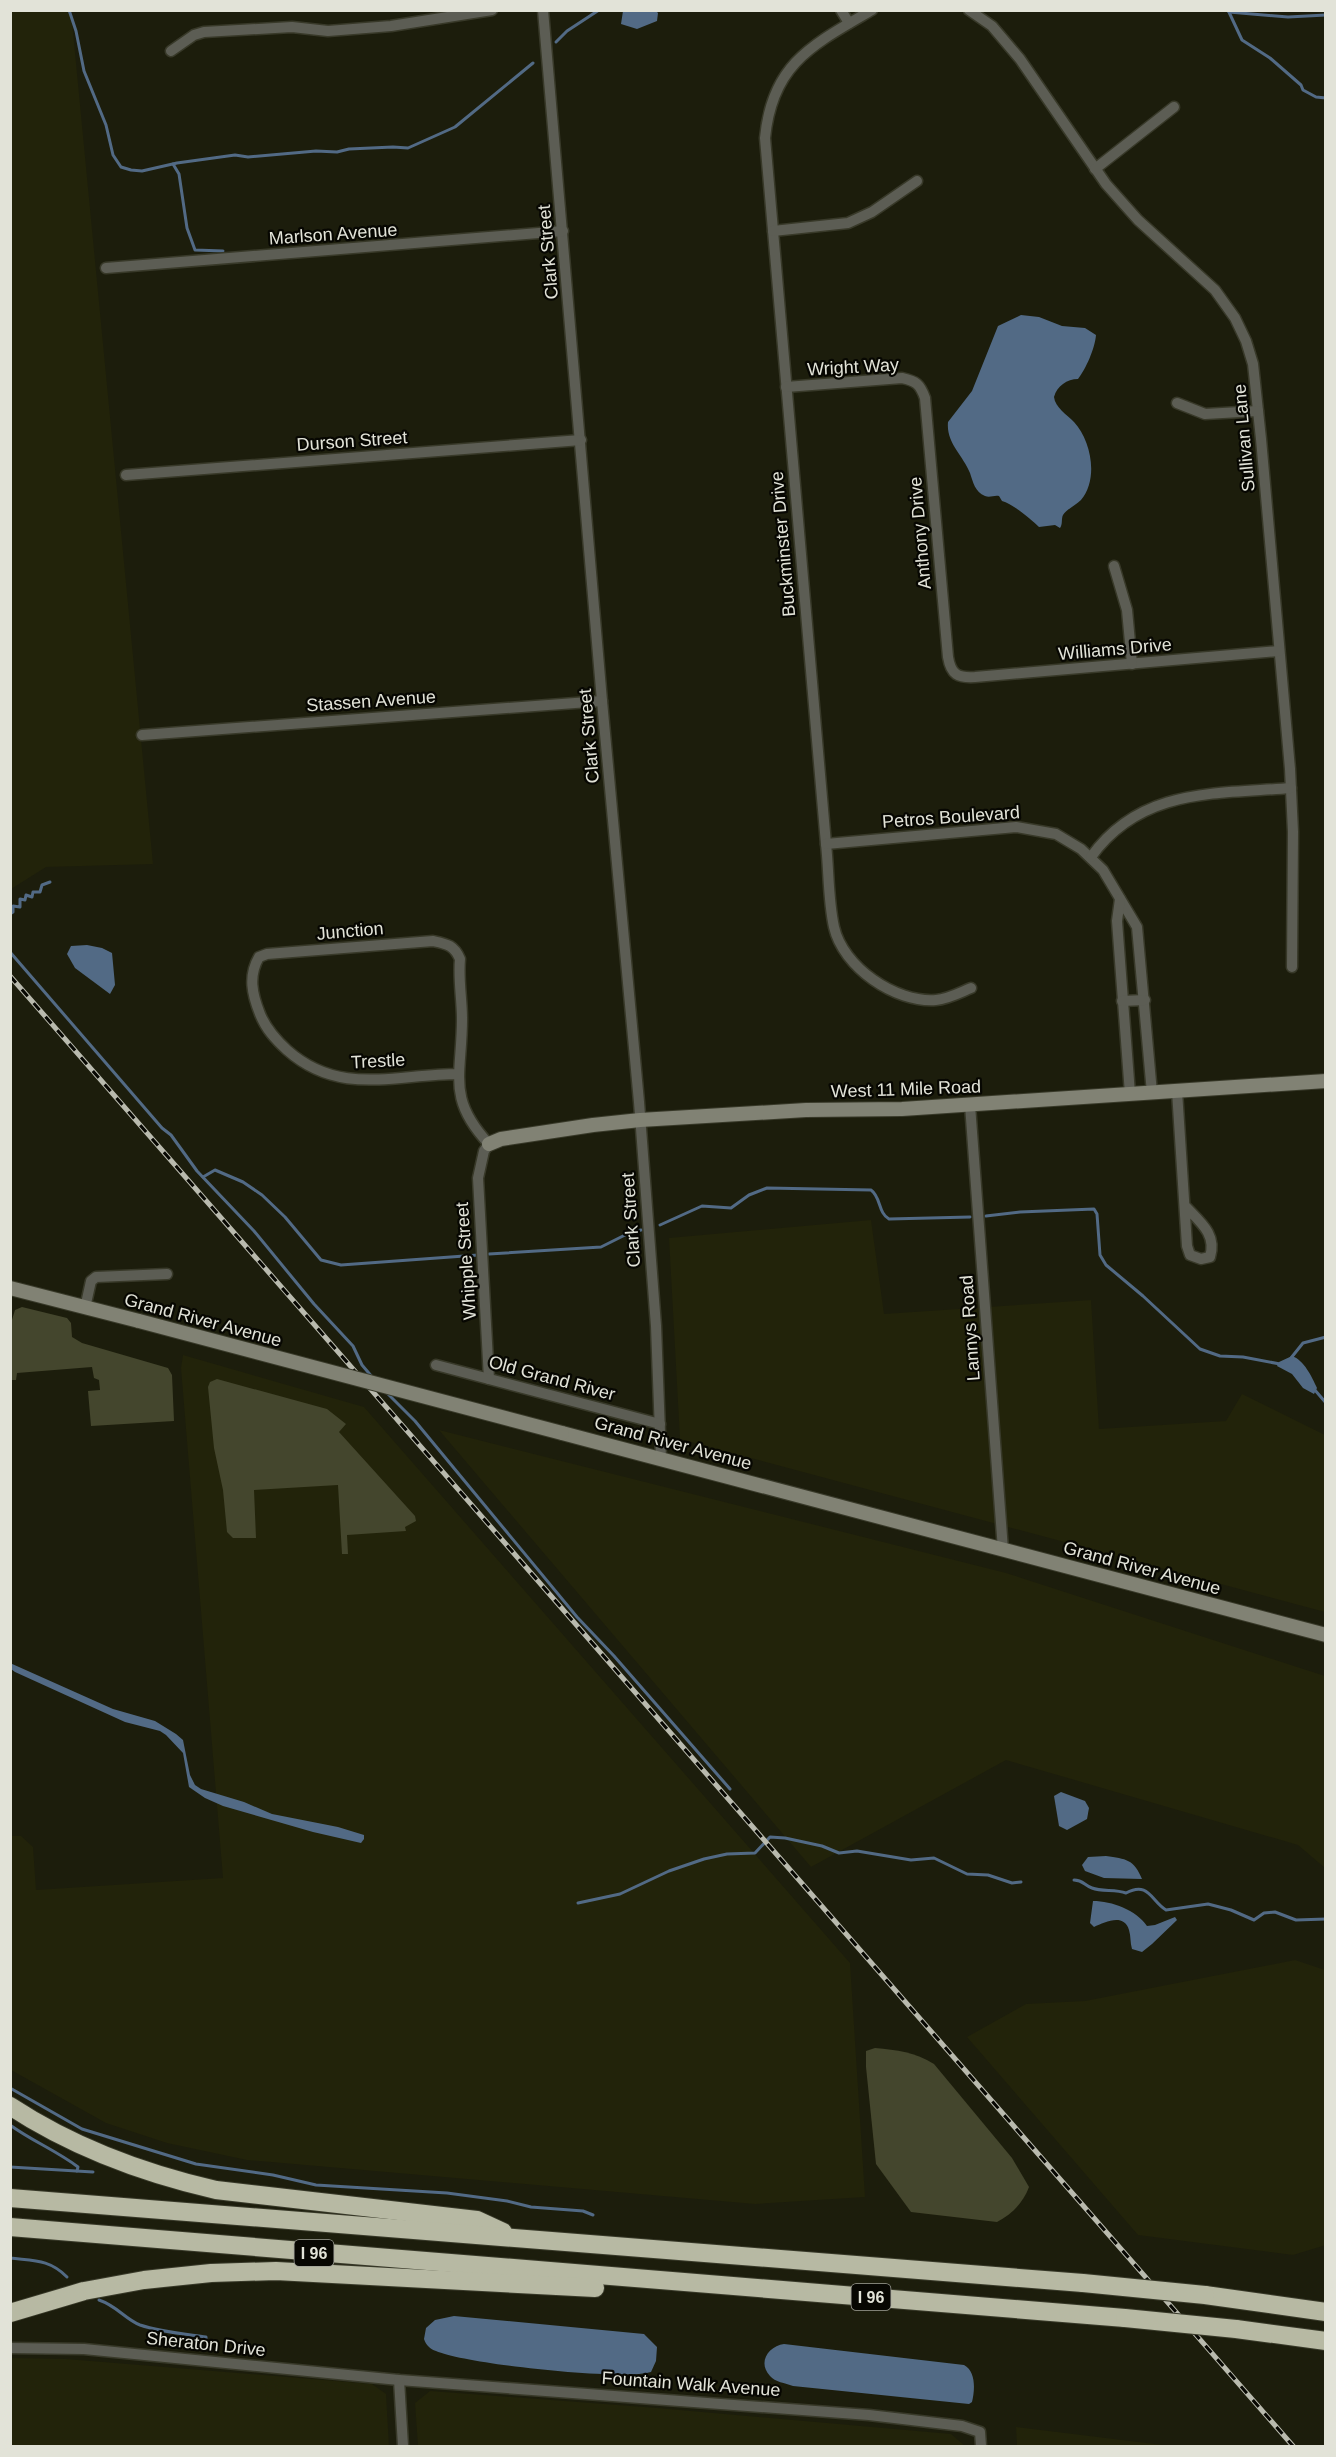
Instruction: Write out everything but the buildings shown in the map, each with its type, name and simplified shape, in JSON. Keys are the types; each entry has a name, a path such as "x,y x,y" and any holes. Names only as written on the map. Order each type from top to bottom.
{"highway":[{"path":"10,2106 55,2133 100,2155 150,2174 183,2183 216,2190 477,2220 515,2237"},
{"name":"I 96","path":"10,2198 1083,2283 1205,2295 1326,2312"},
{"name":"I 96","path":"10,2228 723,2287 1031,2308 1236,2329 1326,2341"},
{"path":"10,2313 84,2291 144,2280 211,2273 276,2271 681,2292 723,2287"}],"main road":[{"name":"West 11 Mile Road","path":"489,1144 501,1138 640,1120 806,1110 902,1109 1326,1081"},
{"name":"Grand River Avenue","path":"11,1289 1326,1635"}],"street":[{"path":"171,51 194,35 204,32 292,27 328,31 390,26 492,10"},
{"name":"Clark Street","path":"543,10 640,1120 656,1326 661,1459"},
{"path":"841,10 849,24 872,10"},
{"name":"Sullivan Lane","path":"969,10 992,26 1020,59 1095,169 1138,220 1203,277 1224,301 1246,341 1253,364 1258,411 1291,788 1292,967"},
{"name":"Buckminster Drive","path":"849,24 791,65 772,99 765,138 834,928 852,960 864,975 882,986 910,997 935,1000 952,997 971,988"},
{"path":"1095,169 1174,107"},
{"path":"773,231 848,223 872,212 917,181"},
{"name":"Marlson Avenue","path":"106,268 563,231"},
{"name":"Wright Way","path":"786,387 902,378 915,381 920,386"},
{"name":"Anthony Drive","path":"920,386 925,398 948,657 950,668 955,675"},
{"path":"1177,402 1205,414 1258,411"},
{"name":"Durson Street","path":"126,475 580,440"},
{"path":"1114,566 1127,610 1132,664"},
{"name":"Williams Drive","path":"955,675 975,677 1279,651"},
{"name":"Stassen Avenue","path":"142,735 602,701"},
{"path":"1091,857 1120,825 1151,807 1192,796 1291,788"},
{"name":"Petros Boulevard","path":"826,844 1016,827 1056,834 1091,857 1102,870 1137,927 1152,1093"},
{"path":"1120,899 1117,921 1130,1094"},
{"name":"Junction","path":"253,974 259,957 267,954 433,941 449,944 460,959 462,1020 458,1074"},
{"name":"Trestle","path":"253,974 253,992 264,1024 276,1040 297,1059 322,1073 345,1080 458,1074"},
{"path":"1122,1001 1145,1000"},
{"path":"458,1074 461,1102 467,1116 489,1144"},
{"path":"1177,1091 1185,1206"},
{"name":"Lannys Road","path":"970,1105 1002,1550"},
{"name":"Whipple Street","path":"489,1144 483,1151 478,1178 489,1379"},
{"path":"86,1308 91,1281 96,1277 167,1274"},
{"name":"Old Grand River","path":"436,1365 660,1424"},
{"name":"Sheraton Drive","path":"10,2348 84,2349 399,2380"},
{"path":"399,2380 403,2446"},
{"name":"Fountain Walk Avenue","path":"399,2380 858,2414 962,2426 980,2432 981,2446"}],"shaded area":[{"path":"11,11 71,11 153,864 46,867 11,889"},
{"path":"871,1220 884,1314 1091,1300 1099,1429 1226,1421 1242,1394 1325,1435 1325,1612 680,1439 669,1238"},
{"path":"22,1307 67,1318 71,1323 72,1337 82,1343 168,1368 172,1375 174,1421 91,1426 88,1391 100,1390 99,1380 94,1378 92,1367 17,1373 16,1380 11,1380 11,1323 15,1310"},
{"path":"183,1355 364,1407 850,1963 865,2197 755,2204 247,2160 167,2143 106,2123 11,2070 11,1836 21,1836 33,1847 36,1890 223,1878 181,1368"},
{"path":"217,1379 327,1409 346,1424 339,1432 415,1516 416,1521 405,1527 406,1531 347,1535 348,1554 342,1554 338,1485 254,1490 256,1538 233,1538 227,1532 223,1490 214,1448 208,1387 210,1382"},
{"path":"439,1430 1006,1573 1325,1676 1325,1868 1298,1845 1006,1760 811,1867"},
{"path":"1295,1960 1325,1970 1326,2245 1293,2255 1138,2235 967,2037 1026,2004 1085,2001"},
{"path":"875,2048 906,2052 934,2064 1012,2158 1029,2187 1024,2198 1012,2212 997,2222 911,2212 876,2164 866,2067 866,2051"},
{"path":"11,2358 66,2359 372,2384 386,2394 389,2446 11,2446"},
{"path":"430,2391 951,2434 965,2446 418,2446 415,2403"},
{"path":"1016,2427 1171,2446 1017,2446"}],"water":[{"path":"623,11 656,11 657,21 637,29 621,24"},
{"path":"1021,315 1039,317 1062,326 1085,328 1096,335 1092,352 1081,375 1078,379 1063,384 1054,397 1059,407 1080,430 1091,460 1087,491 1081,500 1063,515 1060,528 1055,525 1039,527 1016,508 1002,501 999,496 987,497 979,492 952,443 948,429 948,422 972,391 998,326"},
{"path":"87,945 112,953 115,985 110,994 75,968 67,954 71,946"},
{"path":"1292,1356 1304,1365 1310,1374 1317,1388 1314,1394 1303,1388 1292,1374 1277,1366 1279,1362"},
{"path":"10,1663 113,1709 155,1721 176,1734 183,1740 190,1775 195,1785 201,1789 244,1802 272,1814 338,1827 364,1835 364,1839 361,1843 313,1832 223,1806 205,1798 189,1787 183,1753 166,1735 160,1731 125,1722 15,1672 11,1669"},
{"path":"1061,1792 1085,1801 1089,1808 1087,1819 1067,1830 1059,1826 1054,1796"},
{"path":"1106,1856 1128,1861 1136,1867 1142,1879 1104,1878 1085,1871 1082,1865 1088,1857"},
{"path":"1093,1901 1123,1907 1137,1915 1147,1926 1175,1917 1177,1920 1142,1952 1132,1949 1129,1930 1123,1922 1114,1920 1094,1927 1090,1923"},
{"path":"454,2316 644,2334 657,2347 656,2361 651,2372 578,2373 478,2361 452,2356 430,2348 424,2339 426,2328 435,2320"},
{"path":"784,2344 964,2365 973,2376 972,2402 969,2404 793,2386 777,2381 766,2371 766,2356 774,2348"}],"waterway":[{"path":"69,10 84,71 106,125 113,155 121,167 131,170 142,171 177,163 235,155 248,157 316,151 337,152 349,149 408,148 455,127 533,63"},
{"path":"556,42 567,31 599,10"},
{"path":"1228,10 1242,40 1270,58 1301,85 1303,90 1316,97 1326,98"},
{"path":"1229,12 1288,17 1326,15"},
{"path":"173,164 179,174 187,228 195,250 223,251"},
{"path":"10,914 13,912 13,906 20,907 20,899 25,900 26,895 32,897 33,892 40,892 42,885 50,882"},
{"path":"10,952 162,1128 171,1135 197,1171 254,1231 314,1304 353,1346 362,1365 373,1378"},
{"path":"203,1177 215,1170 243,1182 262,1195 285,1217 321,1260 341,1265 478,1255"},
{"path":"660,1225 702,1206 731,1208 749,1195 767,1188 871,1190 883,1213 889,1219 970,1217"},
{"path":"986,1216 1094,1209 1097,1214 1100,1255 1106,1265 1200,1349 1220,1356 1243,1357 1280,1364"},
{"path":"489,1254 601,1247 641,1230"},
{"path":"1291,1358 1303,1343 1326,1337"},
{"path":"1314,1389 1326,1403"},
{"path":"386,1392 415,1421 577,1617 730,1789"},
{"path":"578,1903 620,1894 669,1871 704,1859 727,1854 755,1853 770,1837 822,1846 839,1853 857,1851 911,1860 934,1858 967,1874 988,1875 1012,1883 1021,1882"},
{"path":"1074,1880 1100,1890 1126,1893 1140,1889 1166,1910 1208,1904 1231,1910 1254,1920 1264,1913 1275,1912 1296,1920 1326,1919"},
{"path":"10,2088 82,2129 196,2164 273,2175 316,2185 447,2193 507,2201 531,2207 583,2211 593,2215"},
{"path":"10,2125 70,2161 78,2167 77,2171"},
{"path":"10,2167 93,2172"},
{"path":"10,2258 47,2264 67,2277"},
{"path":"99,2300 140,2325 206,2337 206,2341"}],"railway":[{"path":"10,976 1293,2446"}]}
